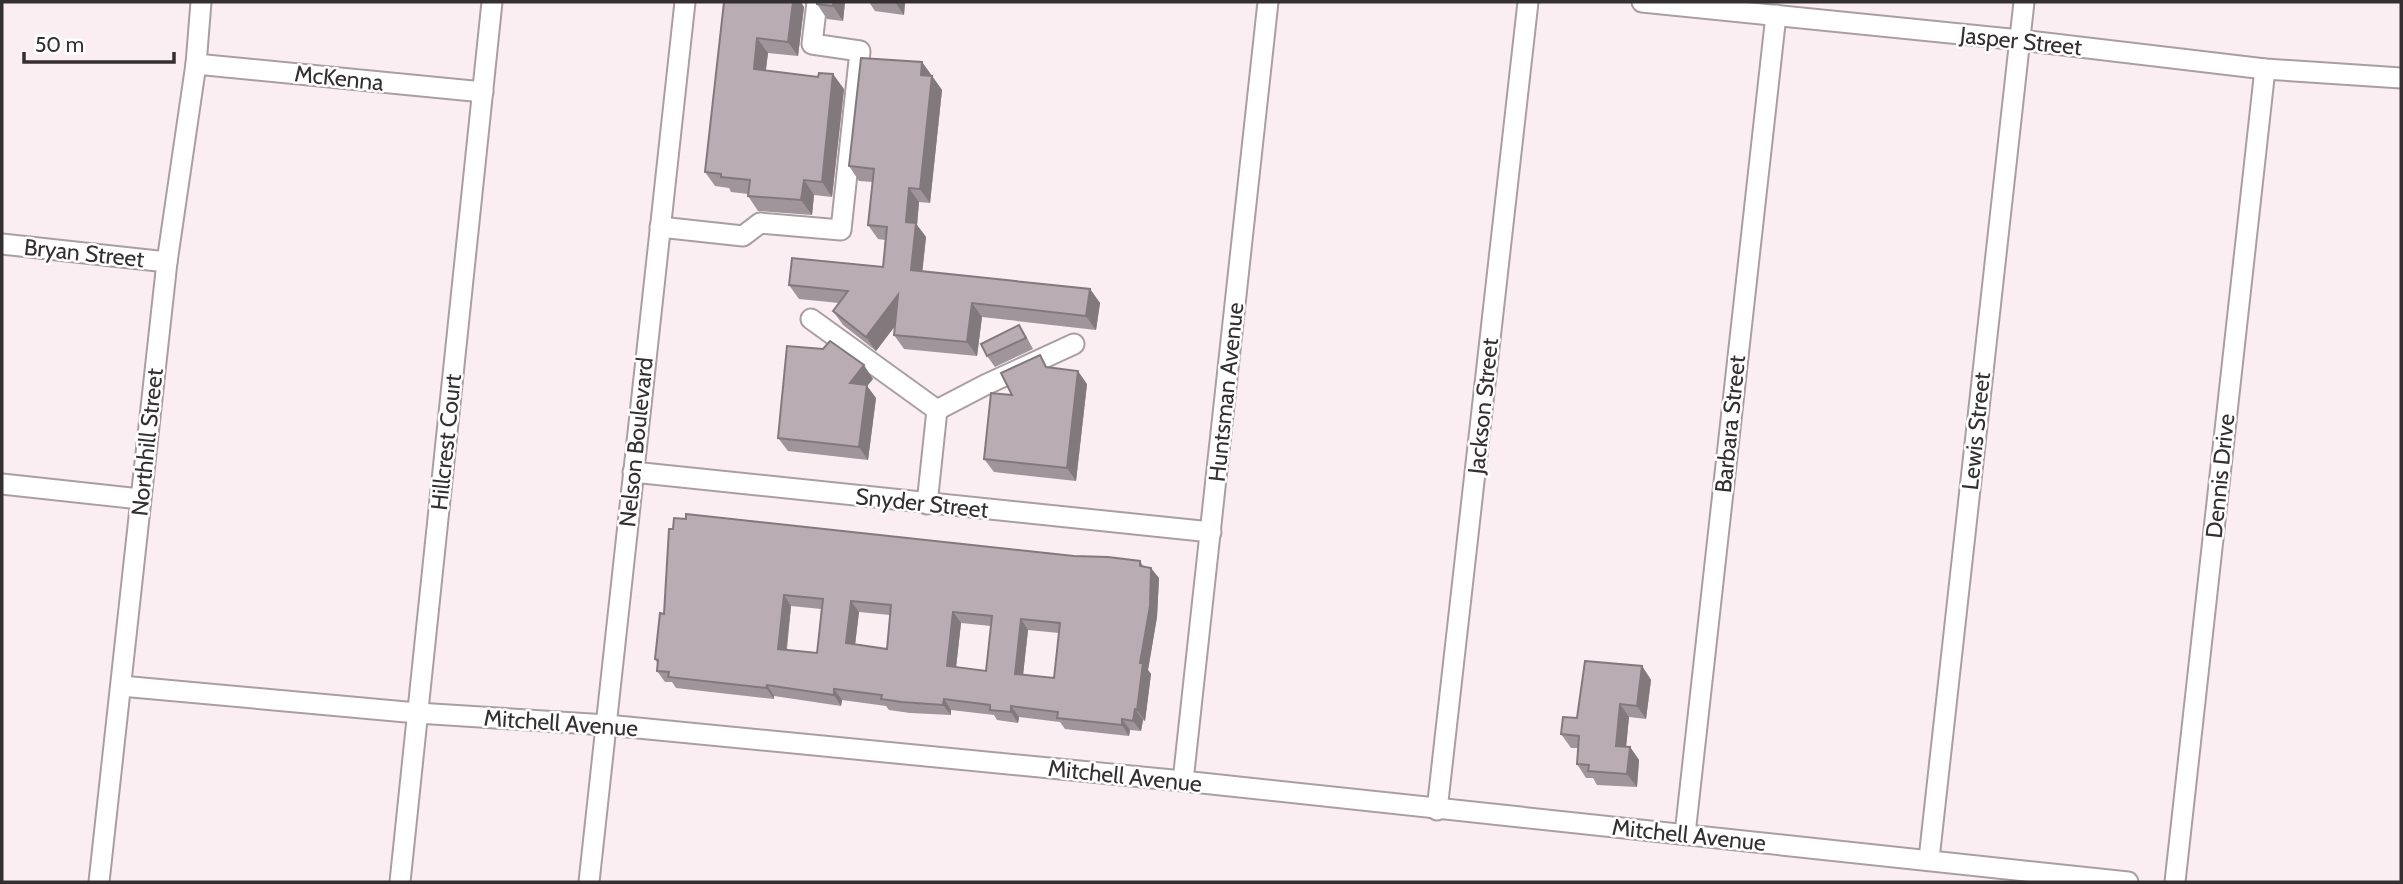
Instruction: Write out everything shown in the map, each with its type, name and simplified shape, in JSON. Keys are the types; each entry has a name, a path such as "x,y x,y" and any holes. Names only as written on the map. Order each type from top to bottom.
{"street":[{"name":"Northhill Street","path":"99,882 167,262 201,2"},
{"name":"Hillcrest Court","path":"400,882 492,2"},
{"name":"Nelson Boulevard","path":"589,882 685,2"},
{"path":"660,227 743,236 760,223 841,230 860,51 813,44 817,2"},
{"name":"Huntsman Avenue","path":"1183,782 1268,2"},
{"name":"Jackson Street","path":"1437,810 1528,2"},
{"name":"Jasper Street","path":"1642,2 2020,40 2265,69 2401,78"},
{"name":"Lewis Street","path":"1929,859 2024,2"},
{"name":"Barbara Street","path":"1685,834 1776,15"},
{"name":"McKenna","path":"195,64 483,92"},
{"name":"Dennis Drive","path":"2175,882 2265,69"},
{"name":"Bryan Street","path":"2,244 167,262"},
{"path":"811,319 937,410"},
{"path":"937,410 1074,344"},
{"path":"927,504 937,410"},
{"name":"Snyder Street","path":"633,471 1211,532"},
{"path":"2,484 140,499"},
{"name":"Mitchell Avenue","path":"121,686 417,713 607,725 1929,859 2128,882"}],"building":[{"path":"724,2 793,2 788,42 757,38 754,69 818,77 819,73 833,74 822,182 804,180 801,200 748,196 750,180 721,177 721,174 705,172"},
{"path":"833,2 833,6 817,4"},
{"path":"861,58 922,62 921,75 932,76 920,189 909,188 906,222 916,223 911,270 1090,289 1086,316 972,303 967,342 894,335 898,295 866,337 833,311 848,291 789,285 792,258 883,267 887,227 868,225 874,169 849,166"},
{"path":"1019,325 1026,338 987,356 981,344"},
{"path":"830,341 864,365 850,383 867,385 859,447 778,438 787,346 823,349"},
{"path":"1040,355 1046,367 1078,371 1067,468 984,459 991,393 1012,395 1001,373"},
{"path":"686,514 1140,561 1140,566 1151,568 1150,606 1140,663 1143,663 1137,710 1135,709 1133,721 1122,719 1122,725 1057,718 1058,712 1011,706 1011,712 990,710 990,705 944,699 943,705 902,702 881,699 882,695 834,689 834,695 767,685 766,688 668,677 669,672 657,671 658,660 655,659 660,613 664,614 669,529 673,529 674,518 686,519","holes":["784,595 823,599 817,653 778,649","851,601 891,605 887,649 846,643","953,612 992,616 986,671 947,666","1021,619 1060,623 1054,678 1015,674"]},
{"path":"1585,661 1642,666 1637,706 1620,704 1616,746 1630,747 1627,774 1588,771 1589,765 1577,764 1579,736 1561,734 1563,717 1577,718"}]}
